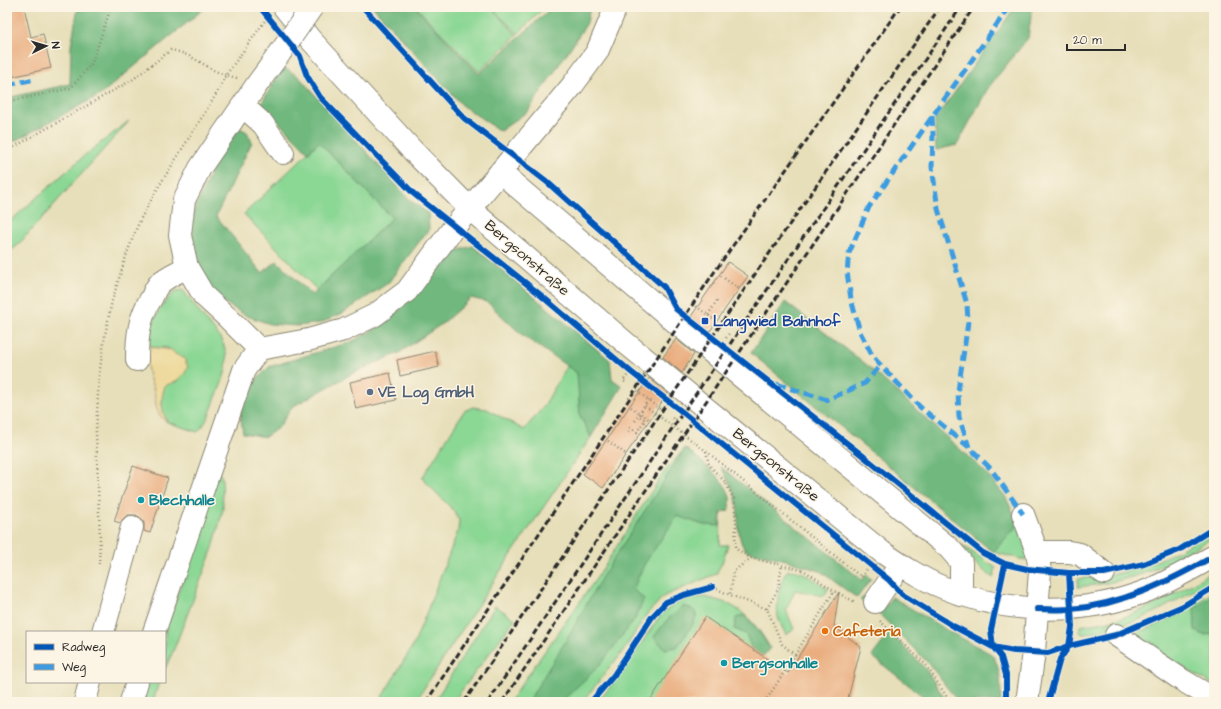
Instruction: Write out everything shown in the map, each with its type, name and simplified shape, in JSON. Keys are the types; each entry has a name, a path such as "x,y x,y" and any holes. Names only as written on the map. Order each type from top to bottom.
{"street":[{"path":"259,349 204,296 187,267 180,235 184,200 200,168 312,7"},
{"name":"Bergsonstraße","path":"470,209 572,86 597,52 616,7"},
{"name":"Bergsonstraße","path":"278,10 321,51 413,151 470,209 621,339 882,552 900,565 941,587 961,595 996,605 1037,609 1071,609 1093,606 1126,598 1185,573 1214,556"},
{"path":"243,106 263,124 283,153"},
{"path":"500,172 687,332 949,548 961,562 961,595"},
{"path":"154,631 244,370 259,349 308,340 344,330 376,315 407,291 451,231 470,209"},
{"path":"137,360 137,338 140,320 149,301 159,285 170,276 187,267"},
{"path":"1023,514 1037,552 1040,571 1034,652 1027,702"},
{"path":"103,631 132,527"},
{"path":"1037,552 1069,552 1080,554 1104,573"},
{"path":"869,607 900,565"},
{"path":"1116,635 1206,698"},
{"path":"84,702 90,683"},
{"path":"130,702 137,683"}],"path":[{"path":"7,102 71,88 92,63 111,7"},
{"path":"254,34 278,10"},
{"path":"7,151 132,80 171,50 192,58 226,75 258,83"},
{"path":"720,276 739,289"},
{"path":"708,315 718,299"},
{"path":"696,306 718,322"},
{"path":"625,382 623,381 631,372"},
{"path":"637,391 661,410"},
{"path":"635,421 648,400"},
{"path":"644,406 706,451 861,577 870,565"},
{"path":"631,407 650,420"},
{"path":"672,418 675,420 682,411"},
{"path":"628,432 630,428 636,432 645,420 638,415"},
{"path":"608,441 627,455"},
{"path":"706,451 709,465 725,482 734,499 736,523 735,545 738,550 751,558 805,571 834,591 869,607 927,666 950,702"},
{"path":"730,595 734,571 751,558"},
{"path":"767,610 778,589 782,565"},
{"path":"713,587 767,610 782,644 795,655"},
{"path":"765,702 795,655 800,651 834,591"}],"green space":[{"path":"78,7 206,7 100,95 7,145 7,98 70,84 71,46"},
{"path":"373,7 415,7 479,74 552,7 590,7 587,23 528,111 500,131 463,106"},
{"path":"416,7 490,7 517,35 479,72"},
{"path":"491,7 545,7 518,34"},
{"path":"1015,7 1033,7 1028,38 988,88 957,145 936,150 935,120"},
{"path":"283,67 298,76 411,201 428,213 429,229 388,283 343,313 321,323 297,326 270,324 247,316 213,296 194,262 189,222 219,153 238,127 247,132 252,142 216,216 262,273 277,261 312,295 392,218 319,142 308,152 261,104"},
{"path":"129,121 17,246 7,253 7,224 85,155"},
{"path":"319,142 392,218 317,290 244,214"},
{"path":"473,246 610,360 612,379 622,386 591,437 580,416 577,373 521,334 487,302 471,298 443,323 399,353 355,372 292,407 279,427 265,437 243,433 240,413 255,381 269,367 351,342 382,325 416,295 456,251"},
{"path":"183,290 219,336 226,352 227,359 225,374 211,411 204,425 197,432 167,422 162,408 162,395 165,385 178,381 188,367 184,358 178,357 168,348 151,347 149,340 149,333 152,325 165,302 175,291"},
{"path":"785,302 867,365 985,472 1005,496 1019,524 993,552 751,353"},
{"path":"567,366 578,373 580,416 591,437 499,573 415,702 379,702 415,642 458,531 459,520 454,511 422,478 464,411 473,407 487,409 524,430 544,406"},
{"path":"685,448 705,464 719,478 729,493 730,500 728,511 721,512 720,545 728,545 722,563 716,574 664,596 647,614 624,650 582,702 509,702 598,576 664,472"},
{"path":"685,448 705,464 719,478 729,493 730,500 728,511 721,512 720,526 703,525 677,516 645,563 633,589 644,599 635,619 599,666 561,702 528,702 568,637 602,577"},
{"path":"721,467 862,580 866,575 871,579 857,598 820,571 786,560 747,551 743,547 739,534 736,499"},
{"path":"218,472 222,477 223,509 213,548 166,667 165,631"},
{"path":"1019,524 1025,539 1028,561 993,552"},
{"path":"1214,530 1214,537 1173,560 1149,571 1119,580 1078,587 1078,579 1120,573 1150,564 1180,550"},
{"path":"961,545 996,568 993,578 977,565"},
{"path":"792,570 803,573 828,589 824,596 795,590 786,610 794,629 786,635 778,617 777,606 778,593 787,571"},
{"path":"1214,570 1214,579 1160,610 1120,626 1086,634 1082,634 1080,632 1080,626 1106,622 1132,614 1164,600"},
{"path":"1214,592 1214,685 1132,635 1162,622"},
{"path":"1214,595 1214,634 1203,635 1195,630 1194,608"},
{"path":"864,596 883,609 892,597 950,632 991,654 995,659 999,670 1001,702 957,702 929,664 881,616 860,600"},
{"path":"705,597 723,602 738,609 751,620 770,648 649,702 597,702 617,678 662,613 682,601 692,598"},
{"path":"495,606 515,619 453,702 434,702"},
{"path":"683,606 691,608 697,614 692,626 677,647 665,649 654,637 666,621"},
{"path":"744,615 755,626 770,648 763,656 752,649 746,634 734,629 736,618"},
{"path":"890,633 925,668 947,702 930,702 872,656"},
{"path":"144,683 159,683 153,702 137,702"}],"sand":[{"path":"148,342 151,347 172,350 175,354 184,358 188,367 181,377 165,386 162,396 162,404 167,422 158,411 154,389 148,372"}],"building":[{"path":"7,7 24,7 31,37 43,34 51,68 7,78"},
{"path":"728,262 748,276 708,334 690,318"},
{"path":"676,339 694,354 682,373 663,357"},
{"path":"435,351 439,367 400,376 397,360"},
{"path":"390,373 396,400 356,409 350,382"},
{"path":"649,378 668,393 603,488 583,474"},
{"name":"Blechhalle","path":"133,466 168,478 150,533 144,531 144,523 141,518 136,515 128,515 120,523 114,521"},
{"path":"839,592 834,626 861,647 847,702 649,702 705,617 788,673"}],"railway":[{"path":"426,702 713,274 900,7"},
{"path":"464,702 742,293 940,7"},
{"path":"488,702 667,436 961,7"},
{"path":"502,702 974,7"}],"marked path":[{"path":"1009,7 869,207 849,253 847,272 851,299 860,332 873,357 920,407 969,447 991,469 1023,514"},
{"path":"7,85 35,79"},
{"path":"932,116 932,167 938,209 967,304 968,322 958,391 959,417 969,447"},
{"path":"776,384 827,400 865,383 881,365"}],"cycle path":[{"path":"260,7 300,56 307,76 320,97 414,194 537,292 631,372 889,580 903,595 955,627 993,647 1014,651 1048,653 1069,646 1116,635 1183,606 1214,587"},
{"path":"363,7 464,118 546,181 664,287 676,309 862,455 983,553 1005,564 1027,569 1069,573 1104,573 1144,564 1179,550 1214,528"},
{"path":"1037,609 1067,609 1090,607 1109,603 1163,583 1214,556"},
{"path":"1005,564 991,630 993,647 1001,657 1006,675 1006,702"},
{"path":"1048,702 1060,659 1069,646 1072,627 1069,573"},
{"path":"591,702 614,675 652,617 666,602 713,587"}],"place":[{"name":"Langwied Bahnhof","path":"705,321"},
{"name":"VE Log GmbH","path":"370,392"},
{"name":"Blechhalle","path":"141,500"},
{"name":"Cafeteria","path":"825,631"},
{"name":"Bergsonhalle","path":"724,663"}]}
